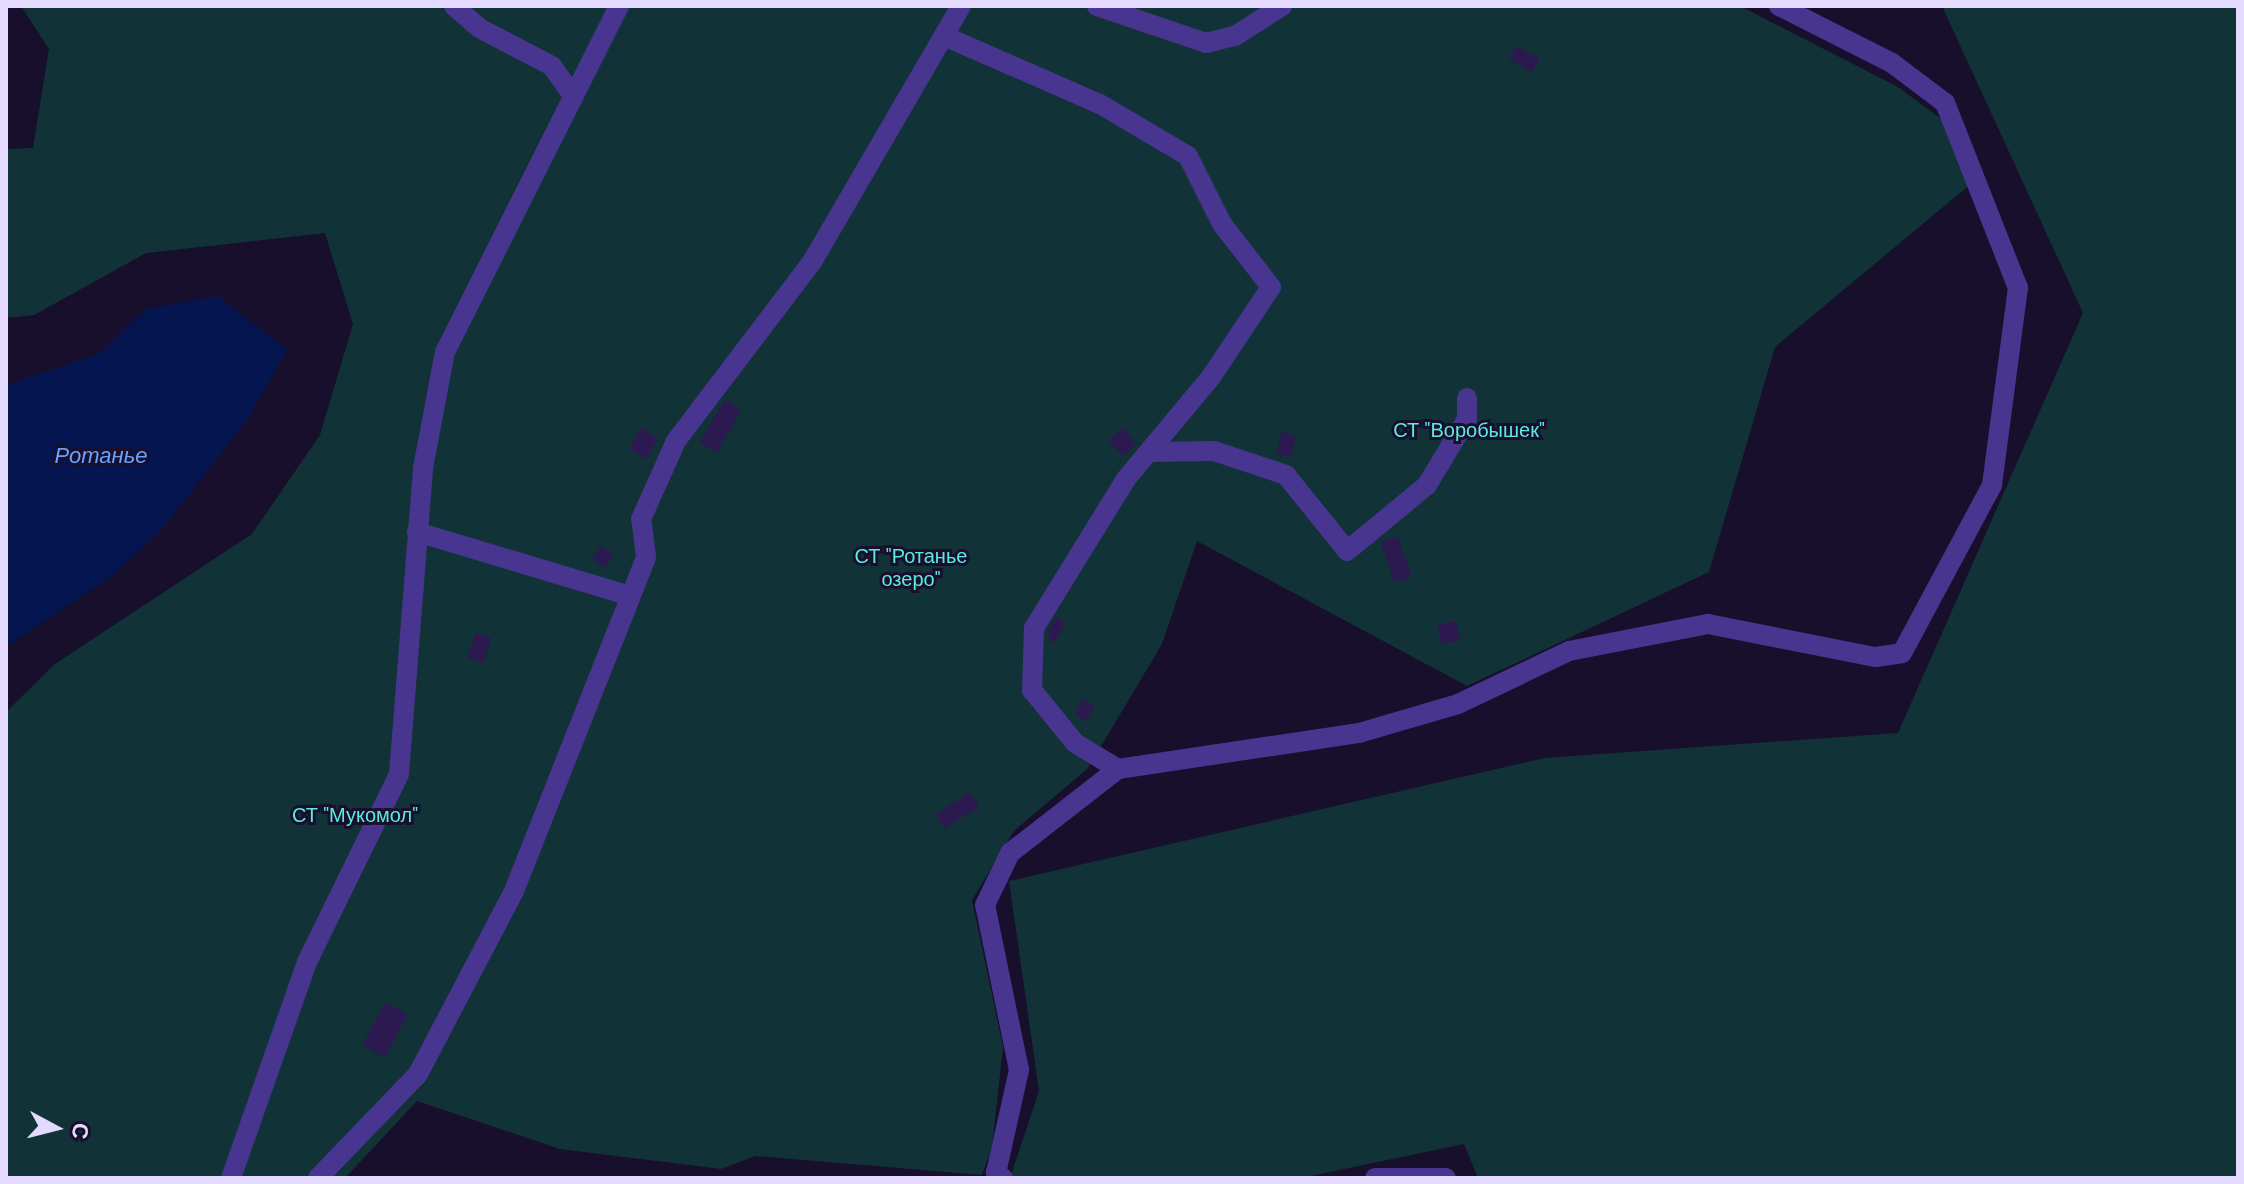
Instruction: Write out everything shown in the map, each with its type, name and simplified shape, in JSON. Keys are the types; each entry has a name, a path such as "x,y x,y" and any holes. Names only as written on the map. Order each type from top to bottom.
{"street":[{"path":"454,6 479,28 552,66 574,97"},
{"path":"231,1178 307,962 399,774 417,532 445,352 619,6"},
{"path":"318,1178 418,1074 514,891 646,557 641,519 676,441 812,262 961,6"},
{"path":"1097,6 1206,43 1235,36 1282,6"},
{"path":"1003,1178 996,1173 1019,1070 985,905 1010,853 1118,769 1359,733 1458,704 1569,651 1708,624 1875,657 1902,653 1992,485 2018,288 1945,103 1892,63 1779,6"},
{"path":"944,36 1100,104 1188,156 1222,224 1271,287 1149,452 1034,628 1032,690 1075,743 1118,769"},
{"path":"1149,452 1214,451 1286,475 1347,551 1427,485 1467,419 1467,398"},
{"path":"417,532 630,596"},
{"path":"1375,1178 1446,1178"}],"green space":[{"path":"21,6 1740,6 1898,87 1948,124 1972,183 1775,347 1709,572 1467,686 1197,541 1162,644 1088,768 1014,831 972,900 1003,1047 992,1147 982,1175 755,1156 721,1169 560,1149 417,1101 345,1178 6,1178 6,712 55,664 252,534 320,435 353,324 325,233 146,253 34,315 6,318 6,149 33,148 49,49"},
{"path":"1942,6 2238,6 2238,1178 1478,1178 1464,1144 1301,1178 1010,1178 1039,1091 1009,881 1545,758 1898,733 2083,313"}],"water":[{"name":"Ротанье","path":"218,296 287,350 248,418 162,529 111,577 6,647 6,385 100,353 146,309"}],"building":[{"path":"1517,46 1539,59 1532,72 1509,59"},
{"path":"724,400 741,410 717,452 700,442"},
{"path":"641,428 658,438 646,459 629,449"},
{"path":"1123,428 1137,444 1122,456 1109,440"},
{"path":"1282,432 1296,436 1290,457 1276,453"},
{"path":"1398,536 1411,577 1394,582 1381,542"},
{"path":"600,546 614,554 606,568 592,560"},
{"path":"1056,617 1066,623 1053,644 1047,632"},
{"path":"1456,621 1460,641 1441,644 1437,625"},
{"path":"475,633 491,638 484,663 467,658"},
{"path":"1083,699 1095,706 1087,721 1074,714"},
{"path":"970,792 979,806 945,829 936,814"},
{"path":"385,1002 408,1014 385,1057 362,1045"}],"park label":[{"name":"СТ \"Воробышек\"","path":"1469,430"},
{"name":"СТ \"Ротанье озеро\"","path":"911,568"},
{"name":"СТ \"Мукомол\"","path":"355,815"}]}
